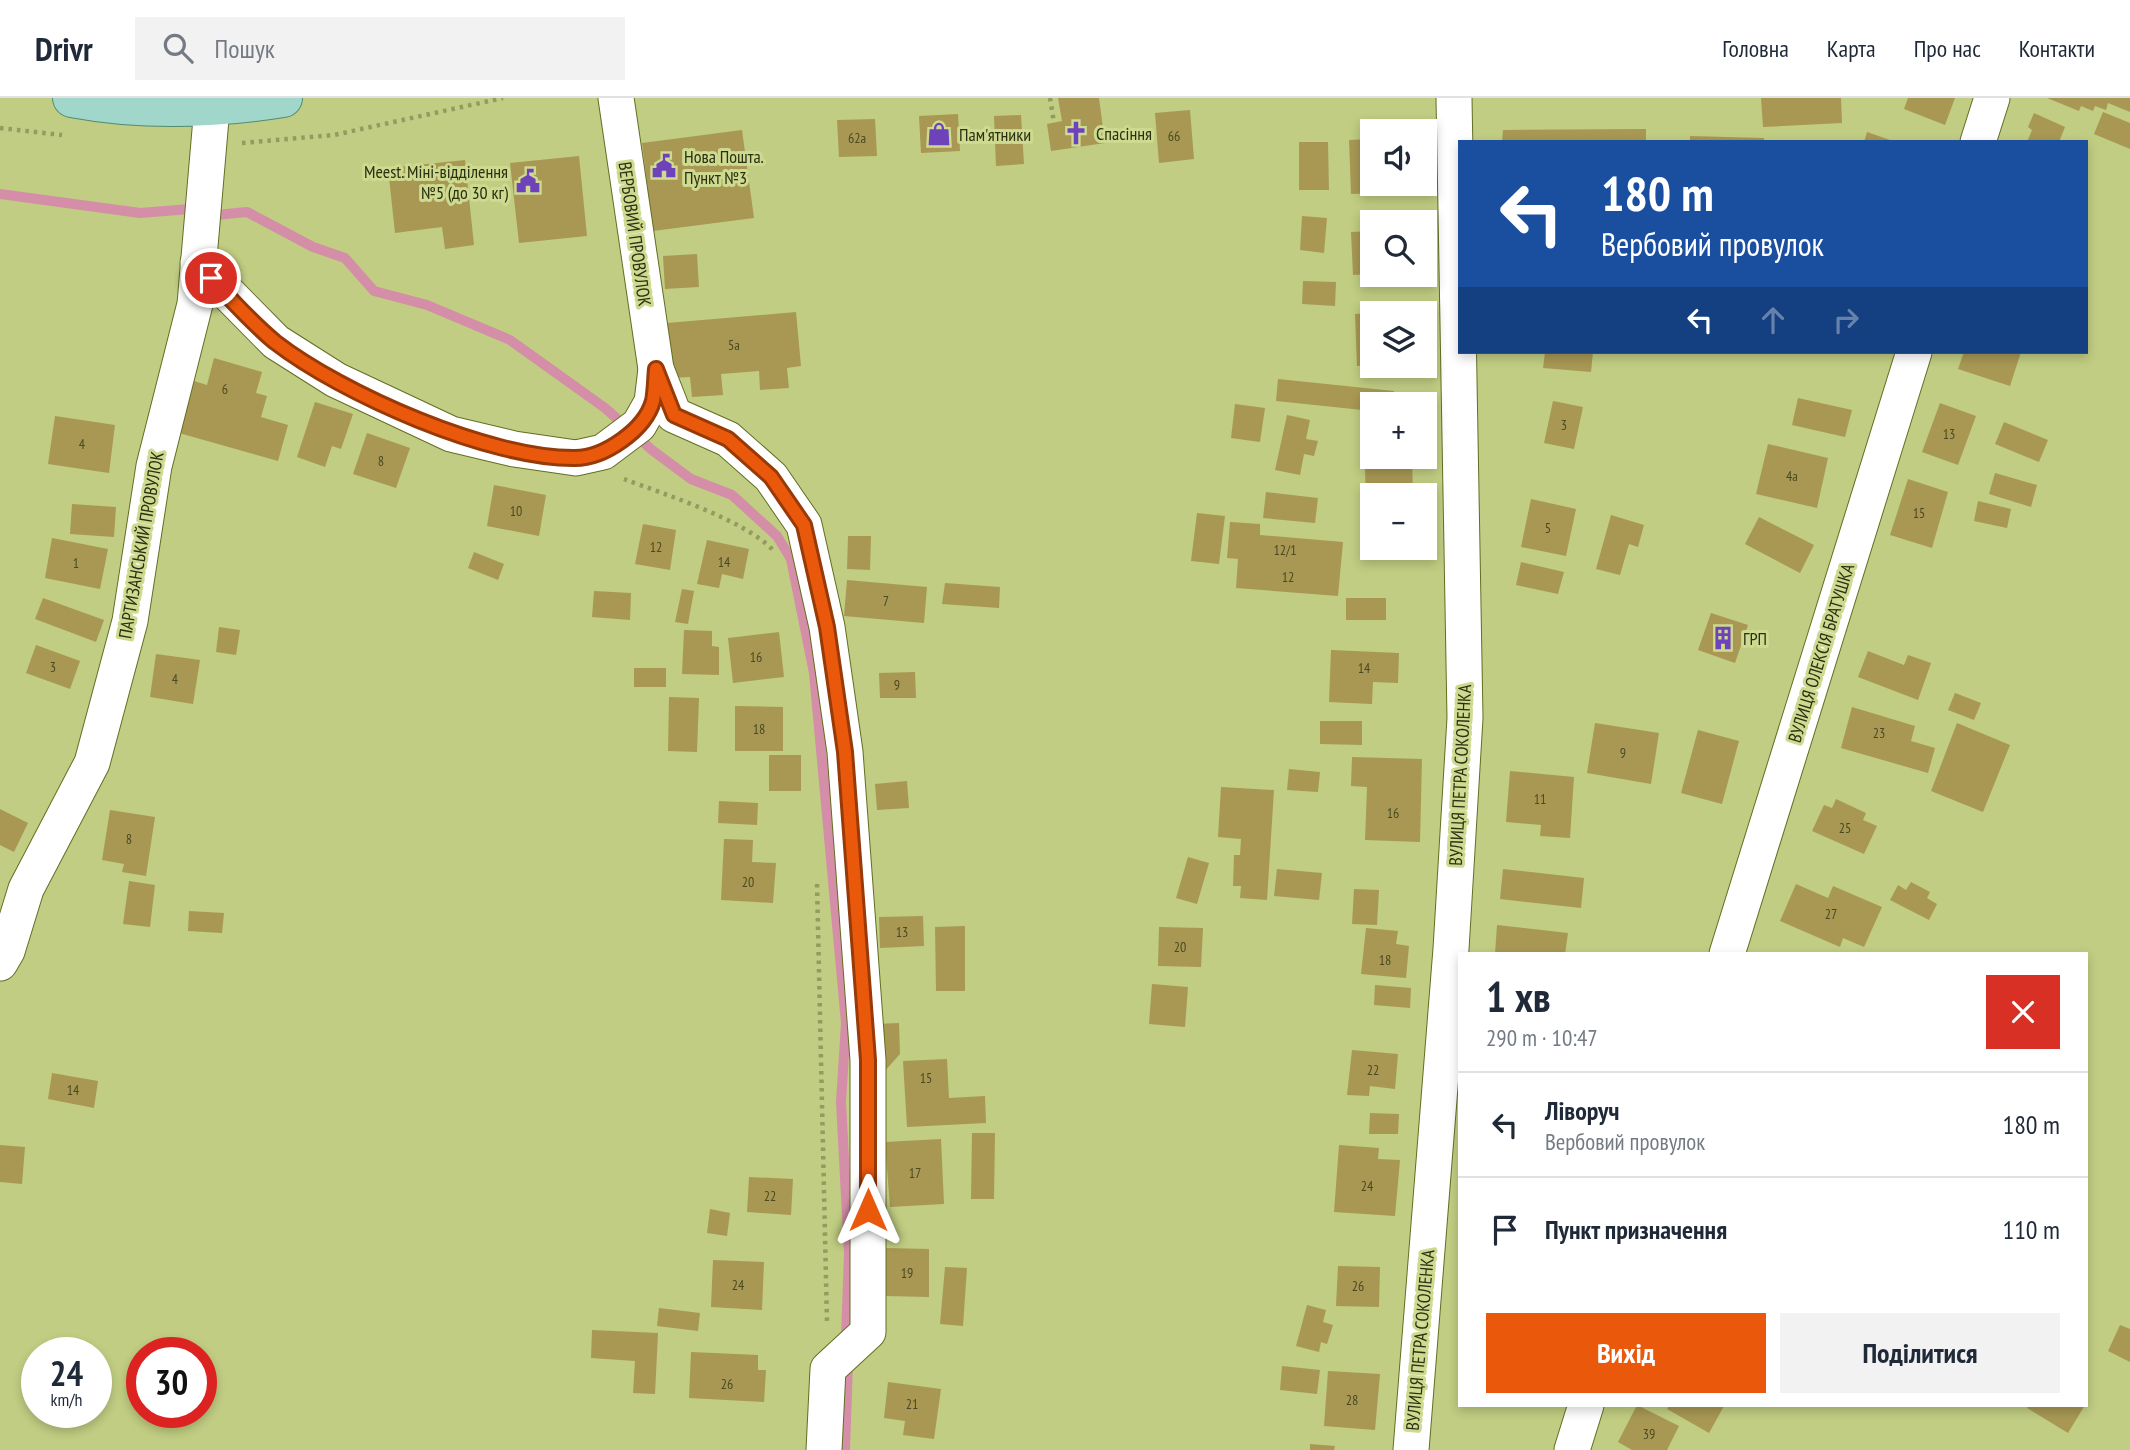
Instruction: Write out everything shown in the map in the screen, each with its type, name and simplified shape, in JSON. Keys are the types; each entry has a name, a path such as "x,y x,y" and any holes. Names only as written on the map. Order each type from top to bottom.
{"main road":[{"path":"72,98 95,102 212,107 283,98"}],"street":[{"name":"ВЕРБОВИЙ ПРОВУЛОК","path":"616,98 656,369 674,415 728,439 771,477 804,525 827,627 845,752 868,1060 868,1332 828,1369"},
{"name":"ВУЛИЦЯ ПЕТРА СОКОЛЕНКА","path":"1454,98 1458,323"},
{"path":"1979,140 1992,98"},
{"name":"ПАРТИЗАНСЬКИЙ ПРОВУЛОК","path":"0,963 7,951 26,889 92,763 130,621 154,466 195,304 212,107"},
{"name":"ВЕРБОВИЙ ПРОВУЛОК","path":"198,263 276,342 335,380 451,434 514,449 576,458 603,452 632,431 652,402 656,369"},
{"name":"ВУЛИЦЯ ПЕТРА СОКОЛЕНКА","path":"1410,1450 1451,949 1465,718 1459,354"},
{"name":"ВУЛИЦЯ ОЛЕКСІЯ БРАТУШКА","path":"1728,952 1913,354"},
{"path":"824,1450 828,1369"},
{"path":"1572,1450 1585,1407"}],"path":[{"path":"415,117 503,98"},
{"path":"1050,98 1054,123"},
{"path":"576,458 706,511 748,532 764,541 774,551 778,563"},
{"path":"817,871 828,1369"}],"building":[{"name":"Спасіння","path":"1058,98 1099,98 1105,143 1051,151 1047,124 1062,121"},
{"path":"1761,98 1841,98 1842,123 1763,127"},
{"path":"1908,98 1955,98 1945,125 1904,109"},
{"path":"2047,98 2130,98 2130,112 2108,103 2106,110 2095,106 2093,111 2081,106 2079,111"},
{"path":"1190,110 1194,159 1159,163 1155,113"},
{"path":"2103,112 2130,123 2130,149 2094,134"},
{"path":"2034,113 2065,127 2060,140 2028,140 2032,130 2028,127"},
{"name":"Пам'ятники","path":"958,114 960,151 921,153 919,116"},
{"path":"1021,115 1024,164 996,166 994,116"},
{"path":"875,119 877,156 839,157 837,120"},
{"path":"1646,129 1646,140 1502,140 1503,130"},
{"path":"742,130 754,218 653,231 642,143"},
{"path":"1867,132 1890,140 1865,140"},
{"path":"1690,136 1764,138 1764,140 1690,140"},
{"path":"1349,140 1360,140 1360,194 1351,194"},
{"path":"1299,142 1328,142 1329,190 1299,190"},
{"path":"579,156 587,236 519,243 510,163"},
{"path":"465,160 474,245 445,249 442,227 395,233 388,168"},
{"path":"1302,216 1327,218 1324,253 1300,250"},
{"path":"1351,232 1360,232 1360,275 1353,275"},
{"path":"697,254 699,287 665,289 663,256"},
{"path":"1303,281 1336,282 1335,306 1302,304"},
{"path":"796,312 801,366 787,368 789,388 760,390 759,371 721,374 723,395 692,397 690,377 672,378 667,323"},
{"path":"1355,314 1360,314 1360,366 1357,366"},
{"path":"1545,354 1593,354 1591,372 1543,368"},
{"path":"1963,354 2020,354 2010,386 1958,369"},
{"path":"214,358 262,372 256,393 267,396 261,417 288,425 278,461 179,433 194,381 207,385"},
{"path":"1278,379 1394,391 1360,392 1360,410 1276,401"},
{"path":"1798,398 1852,410 1845,437 1792,425"},
{"path":"1553,401 1583,407 1574,449 1544,443"},
{"path":"315,402 353,414 341,449 332,446 325,467 297,457"},
{"path":"1940,403 1976,416 1958,465 1922,452"},
{"path":"1235,404 1265,408 1260,442 1231,438"},
{"path":"1287,415 1310,420 1306,439 1318,441 1314,456 1304,454 1300,475 1275,470"},
{"path":"55,416 115,425 109,473 48,464"},
{"path":"2004,422 2048,440 2039,462 1995,444"},
{"path":"367,433 410,448 396,488 353,474"},
{"path":"1768,444 1828,458 1817,508 1756,494"},
{"path":"1365,469 1412,469 1413,483 1365,483"},
{"path":"1995,473 2037,485 2031,507 1989,494"},
{"path":"1908,479 1948,492 1932,548 1890,535"},
{"path":"494,485 546,495 539,536 487,526"},
{"path":"1266,492 1318,498 1315,523 1263,518"},
{"path":"1531,499 1576,509 1566,556 1521,547"},
{"path":"1978,501 2011,509 2007,528 1974,521"},
{"path":"72,504 116,507 114,537 70,534"},
{"path":"1197,513 1225,516 1219,564 1191,561"},
{"path":"1611,515 1644,525 1638,547 1629,544 1620,575 1596,569"},
{"path":"1759,517 1814,545 1800,573 1745,544"},
{"path":"1230,522 1260,524 1260,535 1343,542 1338,596 1236,588 1238,559 1227,558"},
{"path":"643,524 676,530 670,570 635,564"},
{"path":"848,536 871,536 870,570 847,569"},
{"path":"52,538 108,549 100,589 45,578"},
{"path":"707,540 749,549 743,579 722,574 719,588 697,584"},
{"path":"474,552 504,564 498,580 468,568"},
{"path":"1521,562 1564,572 1558,594 1516,585"},
{"path":"847,580 927,587 924,623 844,616"},
{"path":"945,583 1000,587 999,608 942,604"},
{"path":"682,589 694,591 688,624 675,622"},
{"path":"594,591 631,593 630,620 592,617"},
{"path":"43,598 104,620 96,642 35,619"},
{"path":"1346,598 1386,598 1386,620 1346,620"},
{"name":"ГРП","path":"1711,613 1748,625 1735,663 1698,650"},
{"path":"219,627 240,630 236,655 216,652"},
{"path":"684,630 712,631 712,646 719,647 719,675 682,674"},
{"path":"779,632 784,677 733,683 728,638"},
{"path":"36,645 80,661 70,689 26,673"},
{"path":"1331,650 1399,653 1398,683 1373,682 1372,704 1329,702"},
{"path":"1868,651 1904,665 1908,655 1931,663 1918,700 1858,677"},
{"path":"156,654 200,660 193,704 150,697"},
{"path":"634,668 666,668 666,687 634,687"},
{"path":"915,672 916,698 880,698 879,673"},
{"path":"1955,693 1981,703 1974,720 1948,710"},
{"path":"669,697 699,698 697,752 668,751"},
{"path":"735,706 783,707 783,751 735,751"},
{"path":"1852,707 1915,726 1911,741 1935,748 1928,773 1841,748"},
{"path":"1320,721 1362,721 1362,745 1320,744"},
{"path":"1595,723 1659,733 1651,784 1587,773"},
{"path":"1957,723 2010,745 1983,812 1931,791"},
{"path":"1698,730 1739,741 1722,804 1681,793"},
{"path":"769,755 801,755 801,791 769,791"},
{"path":"1352,757 1422,759 1420,842 1365,840 1367,787 1351,786"},
{"path":"1289,769 1320,772 1318,792 1287,790"},
{"path":"1510,771 1574,777 1570,838 1540,836 1541,825 1506,822"},
{"path":"907,781 909,808 877,810 875,784"},
{"path":"1221,787 1274,790 1267,900 1240,898 1241,886 1233,886 1234,855 1240,855 1241,839 1218,837"},
{"path":"1836,799 1866,813 1863,820 1877,826 1864,854 1812,831 1824,805 1832,808"},
{"path":"719,801 758,803 757,825 718,823"},
{"path":"0,809 28,823 14,852 0,845"},
{"path":"110,810 155,817 146,876 122,872 124,864 102,860"},
{"path":"724,839 753,840 752,862 776,863 773,903 721,900"},
{"path":"1188,857 1209,863 1197,904 1176,898"},
{"path":"1277,869 1322,873 1319,900 1274,896"},
{"path":"1503,869 1584,878 1581,908 1500,899"},
{"path":"129,881 155,885 150,927 123,924"},
{"path":"1911,882 1930,892 1927,898 1937,904 1929,920 1890,900 1898,885 1906,890"},
{"path":"1796,884 1828,898 1833,886 1882,907 1864,947 1843,938 1840,947 1780,921"},
{"path":"1354,889 1379,890 1377,925 1352,924"},
{"path":"189,911 224,913 222,933 188,931"},
{"path":"923,916 924,946 880,948 879,917"},
{"path":"1497,925 1568,933 1565,952 1495,952"},
{"path":"965,926 965,991 936,991 935,927"},
{"path":"1159,927 1203,928 1201,967 1158,966"},
{"path":"1366,928 1398,931 1396,944 1409,946 1406,978 1361,974"},
{"path":"1152,984 1188,987 1185,1027 1149,1024"},
{"path":"1375,985 1411,988 1410,1008 1374,1005"},
{"path":"899,1023 900,1054 883,1073 875,1024"},
{"path":"1352,1050 1398,1054 1395,1089 1370,1086 1369,1096 1347,1095"},
{"path":"947,1059 949,1098 985,1096 986,1123 907,1127 903,1061"},
{"path":"52,1073 98,1081 94,1108 48,1099"},
{"path":"1370,1113 1399,1114 1398,1134 1369,1134"},
{"path":"972,1133 995,1133 994,1199 971,1199"},
{"path":"941,1139 944,1204 890,1207 885,1142"},
{"path":"0,1145 25,1147 22,1184 0,1182"},
{"path":"1339,1145 1379,1148 1378,1159 1400,1160 1395,1216 1334,1212"},
{"path":"749,1177 793,1179 791,1215 747,1212"},
{"path":"710,1209 730,1213 727,1236 707,1233"},
{"path":"886,1248 929,1249 929,1297 885,1296"},
{"path":"713,1260 764,1262 762,1310 711,1307"},
{"path":"1338,1266 1380,1267 1379,1307 1336,1306"},
{"path":"945,1267 967,1268 963,1326 940,1324"},
{"path":"1307,1305 1326,1310 1323,1322 1333,1325 1327,1344 1321,1342 1319,1352 1296,1346"},
{"path":"659,1308 700,1313 698,1331 657,1326"},
{"path":"2120,1325 2130,1329 2130,1362 2108,1351"},
{"path":"592,1330 658,1333 655,1394 633,1393 635,1361 591,1358"},
{"path":"691,1352 758,1355 758,1370 766,1370 764,1402 689,1398"},
{"path":"1282,1366 1320,1370 1317,1394 1280,1390"},
{"path":"1328,1371 1380,1374 1375,1430 1324,1426"},
{"path":"888,1382 941,1389 934,1439 903,1435 905,1421 884,1418"},
{"path":"1636,1407 1679,1426 1667,1450 1632,1450 1618,1442"},
{"path":"1668,1407 1723,1407 1709,1433 1667,1409"},
{"path":"2028,1407 2084,1407 2068,1433"},
{"path":"1310,1444 1335,1446 1334,1450 1310,1450"}],"waterway":[{"path":"0,194 140,213 190,209"},
{"path":"216,215 247,212 313,247 345,258 374,291 427,305 510,340 605,408 652,450 691,479 732,495 777,536 791,559 814,673 846,1023 841,1102 849,1253 846,1337"},
{"path":"845,1450 848,1363"}],"place":[{"name":"Спасіння","path":"1076,133"},
{"name":"Пам'ятники","path":"939,134"},
{"name":"Нова Пошта. Пункт №3","path":"664,166"},
{"name":"Meest. Міні-відділення №5 (до 30 кг)","path":"528,181"},
{"name":"ГРП","path":"1723,638"}],"route":[{"path":"211,278 276,342 335,380 451,434 514,449 576,458 603,452 639,425 652,402 656,369 674,415 728,439 771,477 804,525 827,627 845,752 868,1060 868,1210"}]}
